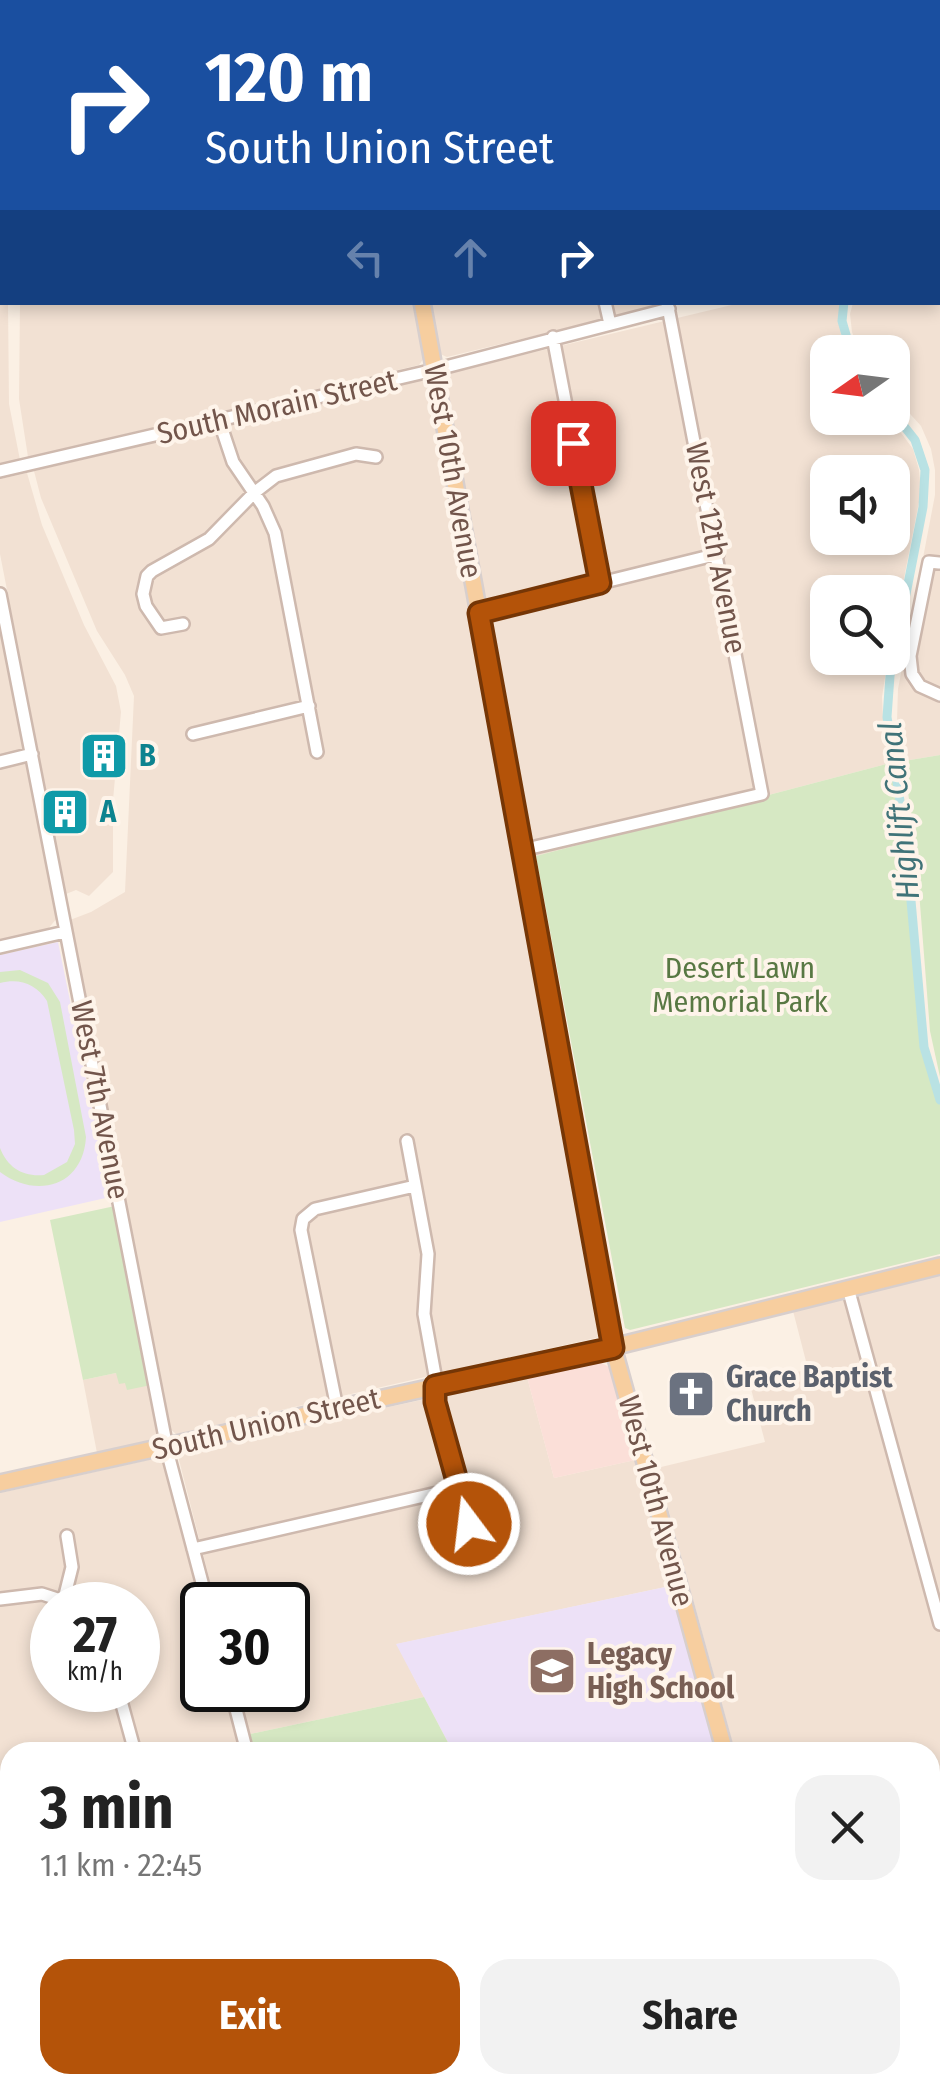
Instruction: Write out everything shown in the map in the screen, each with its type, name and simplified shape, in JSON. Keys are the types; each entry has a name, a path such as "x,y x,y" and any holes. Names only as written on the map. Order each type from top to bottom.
{"main road":[{"name":"West 10th Avenue","path":"423,305 613,1348 722,1742"},
{"name":"South Union Street","path":"0,1484 613,1348 940,1266"}],"street":[{"path":"606,305 610,324"},
{"name":"South Morain Street","path":"0,472 434,370 668,306"},
{"name":"West 12th Avenue","path":"522,850 762,794 668,306"},
{"path":"553,337 600,583"},
{"path":"219,420 233,462 276,533 317,752"},
{"path":"183,624 166,629 158,624 144,600 146,576 217,532 276,476 356,454 376,457"},
{"path":"479,613 718,554"},
{"path":"938,564 929,562 910,662 920,686 940,695"},
{"name":"West 7th Avenue","path":"0,594 167,1446 202,1582"},
{"path":"193,734 309,706"},
{"path":"0,762 32,754"},
{"path":"0,947 66,932"},
{"path":"407,1142 428,1254 424,1314 435,1402 478,1561"},
{"path":"336,1408 301,1230 305,1216 315,1209 415,1186"},
{"path":"848,1288 940,1624"},
{"path":"194,1549 459,1488"},
{"path":"67,1536 71,1582"},
{"path":"0,1599 30,1593"},
{"path":"124,1712 132,1742"},
{"path":"237,1712 244,1742"}],"shaded area":[{"path":"0,305 8,305 9,404 20,460 0,465"},
{"path":"20,305 414,305 424,358 419,365 28,457 19,399"},
{"path":"431,305 662,305 447,357 440,354"},
{"path":"732,305 840,305 841,335 810,335 810,435 903,435 913,449 921,492 910,548 910,455 810,455 810,555 909,555 905,575 810,575 810,675 885,675 883,719 894,762 533,857 445,378 451,372"},
{"path":"852,305 940,305 940,755 904,761 897,721 898,689 901,675 910,675 910,626 935,495 935,470 921,426 910,414 910,335 852,332"},
{"path":"422,380 428,385 600,1337 176,1434 169,1428 70,920 125,892 134,696 97,631 41,498 34,471"},
{"path":"27,473 42,525 84,625 116,686 121,712 113,800 113,872 89,896 76,890 66,894 0,554 0,479"},
{"path":"0,627 58,917 47,930 0,941"},
{"path":"58,942 110,1197 0,1222 0,955"},
{"path":"940,1275 940,1742 732,1742 657,1468 765,1442 750,1385 808,1369 793,1311"},
{"path":"600,1362 609,1367 635,1460 554,1478 527,1377"},
{"path":"116,1373 126,1382 151,1385 161,1431 156,1439 97,1453 83,1380"},
{"path":"527,1377 554,1478 635,1460 670,1586 397,1644 424,1697 250,1734 244,1712 310,1712 310,1582 210,1582 178,1456 181,1452"},
{"path":"162,1459 196,1582 180,1582 180,1712 233,1712 240,1742 0,1742 0,1493"},
{"name":"Legacy High School","path":"670,1586 713,1742 448,1742 396,1644"}],"green space":[{"path":"940,755 940,1077 930,1031 916,853 904,761"},
{"name":"Desert Lawn Memorial Park","path":"894,762 926,1050 940,1098 940,1254 630,1330 625,1328 536,856"},
{"path":"20,970 48,983 60,1002 86,1137 76,1167 67,1177 42,1186 28,1185 0,1172 0,1148 17,1170 44,1175 67,1162 75,1144 47,1001 27,984 0,983 0,972"},
{"path":"115,1206 151,1385 127,1390 125,1383 119,1384 116,1373 83,1380 50,1220"},
{"path":"424,1697 448,1742 252,1742 250,1734"}],"waterway":[{"name":"Highlift Canal","path":"844,305 846,335"},
{"name":"Highlift Canal","path":"910,434 925,470 923,507 890,676 887,717 905,833 924,1047 940,1100"}],"place":[{"name":"B","path":"104,756"},
{"name":"A","path":"65,812"},
{"name":"Grace Baptist Church","path":"691,1394"},
{"name":"Legacy High School","path":"552,1671"}],"route":[{"path":"469,1524 435,1402 435,1386 613,1348 479,613 600,583 573,443"}]}
